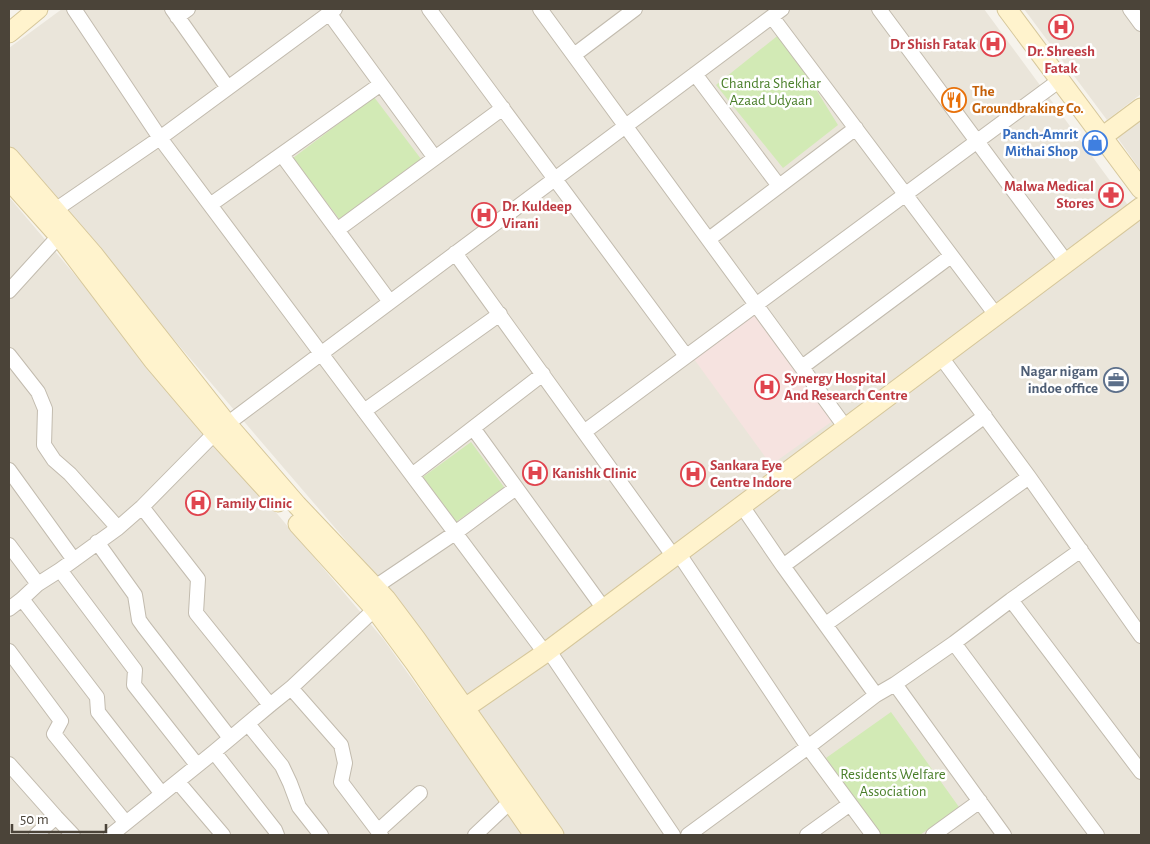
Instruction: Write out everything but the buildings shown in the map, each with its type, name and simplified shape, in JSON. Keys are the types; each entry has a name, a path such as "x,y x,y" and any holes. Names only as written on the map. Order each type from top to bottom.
{"main road":[{"path":"9,32 38,9"},
{"path":"1007,9 1141,189"},
{"path":"1102,137 1141,108"},
{"path":"9,157 99,262 221,428 375,609 415,663 534,835"},
{"path":"9,180 58,236 153,360 297,505 375,587 416,639 554,835"},
{"path":"465,708 604,610 1141,207"}],"street":[{"path":"74,9 160,138 547,652 673,835"},
{"path":"188,9 174,13 228,88"},
{"path":"429,9 686,356"},
{"path":"540,9 846,428"},
{"path":"574,55 635,9"},
{"path":"879,9 1067,263"},
{"path":"1130,9 1141,24"},
{"path":"55,210 160,138 332,11 381,84 435,158"},
{"path":"9,609 38,584 118,528 142,507 221,428 777,13 856,128 996,315"},
{"path":"695,74 779,186"},
{"path":"584,432 1060,80"},
{"path":"210,205 381,84"},
{"path":"338,230 503,108"},
{"path":"709,239 856,128"},
{"path":"282,155 390,302"},
{"path":"9,291 58,236"},
{"path":"456,253 584,432 676,555 808,747 873,835"},
{"path":"802,367 951,256"},
{"path":"364,411 500,314"},
{"path":"9,356 38,392 45,409 44,445 54,460 70,474 118,528"},
{"path":"941,357 1029,477 1141,636"},
{"path":"412,475 542,374"},
{"path":"783,566 984,416"},
{"path":"473,428 604,610"},
{"path":"9,470 74,560"},
{"path":"826,624 1029,477"},
{"path":"375,587 456,533 516,488"},
{"path":"742,506 876,695"},
{"path":"142,507 198,579 196,613 270,705"},
{"path":"97,542 135,595 139,620 230,738"},
{"path":"9,545 38,584"},
{"path":"688,835 876,695 954,643 1081,550"},
{"path":"60,570 135,670 134,685 197,766"},
{"path":"22,599 97,697 98,712 162,794"},
{"path":"1011,600 1141,772"},
{"path":"111,835 291,688 375,609"},
{"path":"954,643 1097,835"},
{"path":"9,651 61,721 54,734 126,823"},
{"path":"895,684 1004,835"},
{"path":"291,688 341,745 345,763 341,782 379,833 420,793"},
{"path":"248,724 282,766 299,807 321,835"},
{"path":"214,752 277,835"},
{"path":"9,764 74,835"},
{"path":"178,782 223,835"},
{"path":"475,835 511,801"},
{"path":"933,835 980,801"},
{"path":"807,835 850,804"},
{"path":"36,835 56,817"}],"shaded area":[{"path":"62,9 984,9 1141,223 1141,835 562,835 414,620 9,147 9,48"},
{"path":"1024,9 1141,9 1141,94 1107,120"},
{"path":"1141,120 1141,171 1117,137"},
{"path":"9,197 384,640 524,835 9,835"},
{"name":"Synergy Hospital And Research Centre","path":"764,308 841,415 771,465 694,359"}],"green space":[{"name":"Chandra Shekhar Azaad Udyaan","path":"781,33 838,125 783,168 716,85"},
{"path":"374,97 421,159 340,220 293,158"},
{"path":"471,442 504,487 456,522 423,477"},
{"name":"Residents Welfare Association","path":"891,712 959,807 920,835 881,835 826,758"}],"place":[{"name":"Dr. Shreesh Fatak","path":"1061,27"},
{"name":"Dr Shish Fatak","path":"993,44"},
{"name":"The Groundbraking Co.","path":"954,100"},
{"name":"Panch-Amrit Mithai Shop","path":"1095,143"},
{"name":"Malwa Medical Stores","path":"1111,195"},
{"name":"Dr. Kuldeep Virani","path":"484,215"},
{"name":"Nagar nigam indoe office","path":"1116,380"},
{"name":"Synergy Hospital And Research Centre","path":"767,387"},
{"name":"Kanishk Clinic","path":"535,473"},
{"name":"Sankara Eye Centre Indore","path":"693,474"},
{"name":"Family Clinic","path":"198,503"}]}
